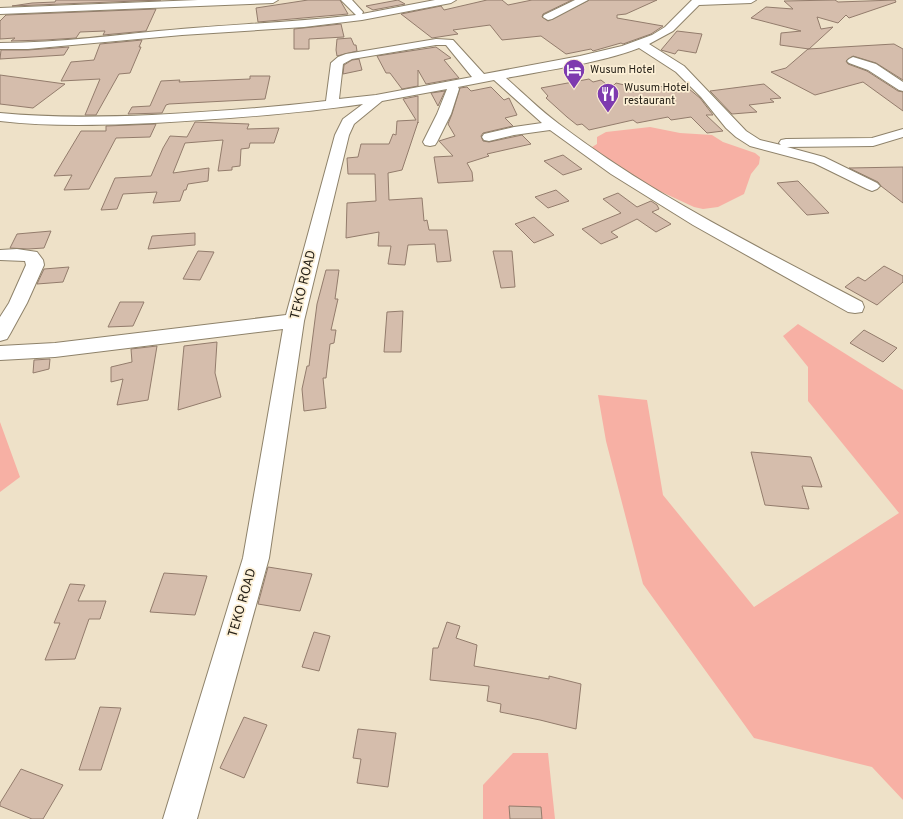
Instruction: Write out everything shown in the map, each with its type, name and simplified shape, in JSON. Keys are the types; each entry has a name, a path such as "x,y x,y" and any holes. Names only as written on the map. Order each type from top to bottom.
{"street":[{"path":"0,11 81,4 274,0"},
{"path":"346,0 358,12"},
{"path":"0,46 28,46 304,24 362,17 451,0"},
{"path":"548,17 583,0"},
{"path":"697,1 751,0"},
{"name":"TEKO ROAD","path":"180,819 256,558 294,321 342,135 348,122 378,98 580,60 641,44 669,29 697,1"},
{"path":"332,104 338,63 342,58 436,42 449,42 488,77 616,171 699,222 855,307"},
{"path":"641,44 680,69 741,134 755,143 819,160 872,186"},
{"path":"853,61 872,67 903,87"},
{"path":"430,142 444,114 452,89 450,84"},
{"path":"0,117 30,121 171,118 332,104 378,98"},
{"path":"489,137 514,131 553,126"},
{"path":"755,143 873,142 903,134"},
{"path":"0,255 17,254 31,256 36,265 18,303 0,334"},
{"path":"0,353 55,350 294,321"}],"shaded area":[{"path":"650,127 680,133 712,135 723,142 755,153 760,157 759,164 751,174 744,194 718,207 703,209 694,207 653,188 598,155 592,147 597,144 597,137 606,132"},
{"path":"798,324 903,390 903,800 872,767 754,738 643,584 606,441 598,395 647,400 663,495 754,607 899,513 808,401 808,367 783,336"},
{"path":"0,422 20,477 0,492"},
{"path":"513,753 548,753 555,819 483,819 483,785"}],"building":[{"path":"56,0 161,0 12,6 55,2"},
{"path":"308,0 340,0 348,14 258,22 256,8"},
{"path":"398,0 405,4 373,10 366,6"},
{"path":"487,0 502,0 508,5 532,0 572,0 543,14 542,17 548,21 589,0 657,0 626,14 617,15 617,18 663,26 651,34 623,44 621,43 593,51 591,49 566,54 541,36 502,40 490,25 453,30 458,34 432,38 401,14 441,6 444,10"},
{"path":"835,0 838,2 895,0 896,2 849,18 846,15 838,23 817,17 821,29 833,27 809,49 780,45 781,33 801,31 751,18 766,7 793,9 784,1"},
{"path":"156,9 146,31 103,35 105,31 80,32 76,38 45,40 11,41 15,38 0,39 0,21 6,15"},
{"path":"341,24 344,37 309,39 309,49 294,49 294,29"},
{"path":"677,31 702,34 696,53 678,50 675,54 661,50"},
{"path":"351,38 354,45 356,45 357,51 337,56 337,39"},
{"path":"142,40 139,47 141,47 130,73 119,74 96,115 85,115 100,79 61,81 71,62 94,60 100,44"},
{"path":"894,44 903,49 903,80 876,63 853,56 846,61 848,64 867,71 898,91 903,92 903,111 863,82 815,95 771,72 786,68 808,49"},
{"path":"69,47 64,55 0,59 1,50"},
{"path":"436,47 451,58 444,60 459,78 426,84 418,70 418,86 402,89 390,73 386,73 377,56"},
{"path":"359,59 362,70 343,74 344,65 352,60"},
{"path":"0,75 65,84 33,108 0,104"},
{"path":"250,76 270,76 265,99 169,104 166,105 162,113 128,114 132,107 150,106 161,81 180,80 179,82 250,79"},
{"path":"589,79 593,82 601,80 606,84 614,85 616,83 641,89 683,84 700,98 713,115 706,115 723,131 707,133 691,117 671,120 668,117 637,123 633,120 589,130 582,124 577,125 567,117 546,98 548,96 541,88"},
{"path":"764,84 781,98 770,99 774,102 749,105 757,112 732,114 710,91"},
{"path":"467,87 471,91 491,87 504,100 509,98 517,115 505,118 513,126 483,133 481,136 483,141 489,142 522,135 531,144 487,154 489,156 467,163 472,172 473,181 438,183 434,157 453,156 439,141 455,136 448,124 460,88"},
{"path":"445,91 438,106 431,93"},
{"path":"418,96 418,122 402,170 388,173 389,200 422,198 424,221 427,220 429,230 447,230 451,261 437,262 435,244 408,245 405,265 388,264 391,246 378,246 379,232 346,238 347,203 376,201 375,174 348,174 347,158 358,157 361,144 389,144 393,134 396,135 397,121 416,120 403,99"},
{"path":"195,122 249,124 247,129 279,128 274,143 250,143 249,148 241,149 240,166 232,167 232,170 218,171 223,140 185,143 173,173 209,168 208,181 188,184 180,201 153,203 157,192 123,194 117,209 101,210 115,178 151,176 170,136 187,137"},
{"path":"156,124 150,137 116,138 89,189 64,190 72,175 54,176 81,131 106,131 106,126"},
{"path":"563,155 582,169 563,175 544,161"},
{"path":"903,167 903,203 878,182 849,168"},
{"path":"798,181 829,213 807,215 777,183"},
{"path":"556,190 569,201 548,208 535,197"},
{"path":"618,193 637,207 651,201 657,205 659,209 652,212 671,224 656,232 637,219 611,232 618,237 601,244 582,229 621,213 603,199"},
{"path":"534,217 554,235 534,243 515,224"},
{"path":"51,231 44,248 10,248 17,234"},
{"path":"195,233 195,245 148,249 152,236"},
{"path":"198,251 214,252 200,280 183,279"},
{"path":"493,251 512,251 515,287 501,288"},
{"path":"884,266 903,276 903,282 877,305 845,287 858,277 865,281"},
{"path":"69,267 63,282 37,284 44,269"},
{"path":"326,270 339,270 335,299 338,299 331,330 336,330 334,343 330,344 326,378 323,378 326,408 304,411 302,389 307,366 309,366 317,304"},
{"path":"120,302 144,302 133,326 108,327"},
{"path":"403,311 401,352 384,352 387,312"},
{"path":"864,330 897,348 883,362 850,343"},
{"path":"217,342 215,373 221,397 178,410 184,346"},
{"path":"157,346 148,400 117,405 123,379 111,382 111,367 132,362 131,349"},
{"path":"50,359 49,369 33,373 34,360"},
{"path":"751,452 811,457 822,487 802,486 809,509 765,505"},
{"path":"268,567 312,574 300,611 258,604"},
{"path":"164,573 207,576 195,615 150,612"},
{"path":"70,584 85,585 78,601 106,601 100,619 89,619 75,659 45,660 60,623 54,623"},
{"path":"447,622 460,626 456,638 477,645 474,666 549,679 549,676 581,684 576,729 500,712 501,704 487,701 489,686 430,680 433,648 438,648"},
{"path":"314,632 330,636 319,671 302,667"},
{"path":"100,707 121,708 101,770 79,770"},
{"path":"244,717 267,725 244,778 220,768"},
{"path":"358,729 396,733 388,787 357,783 361,759 353,758"},
{"path":"21,769 63,785 43,819 32,819 0,806 0,803"},
{"path":"509,806 541,807 542,819 510,819"}],"place":[{"name":"Wusum Hotel","path":"574,90"},
{"name":"Wusum Hotel restaurant","path":"608,114"}]}
